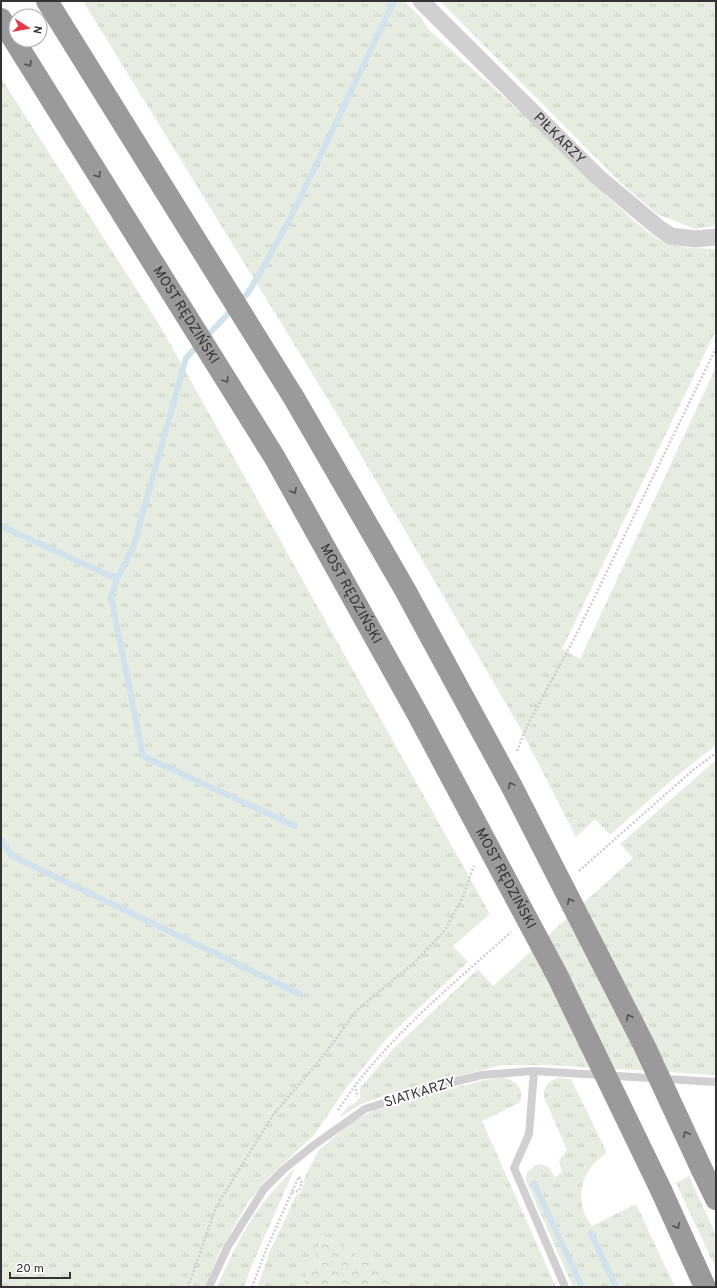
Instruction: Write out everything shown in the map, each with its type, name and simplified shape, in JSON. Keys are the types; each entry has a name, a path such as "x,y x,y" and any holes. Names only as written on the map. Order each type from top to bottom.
{"highway":[{"path":"47,1 294,398 404,588 515,792 644,1045 716,1199"},
{"name":"MOST RĘDZIŃSKI","path":"1,20 275,458 417,713 557,974 661,1190 705,1287"}],"street":[{"name":"PIŁKARZY","path":"421,1 599,178 660,229 671,236 695,239 716,237"}],"lane":[{"name":"SIATKARZY","path":"209,1287 228,1246 264,1189 283,1170 314,1145 365,1109 434,1087 482,1075 534,1071 716,1082"},
{"path":"534,1071 529,1134 514,1168 566,1287"}],"path":[{"path":"573,876 693,770 716,752"},
{"path":"334,1114 386,1047 514,929"},
{"path":"354,1100 357,1095 355,1085"},
{"path":"343,1102 348,1101"},
{"path":"252,1287 266,1250 314,1145"},
{"path":"292,1192 298,1191 302,1183 299,1176"}],"green space":[{"path":"83,1 404,1 421,17 428,29 534,124 611,200 639,225 656,238 672,245 691,248 716,249 716,330 562,649 580,659 716,367 716,745 673,779 610,835 595,819 576,837 519,726 334,409"},
{"path":"440,1 716,1 716,226 695,229 657,214 622,184"},
{"path":"1,78 160,326 490,914 453,946 468,962 388,1037 347,1087 314,1135 267,1179 247,1204 220,1251 205,1287 1,1287"},
{"path":"716,760 716,1075 551,1065 502,1065 390,1094 361,1104 339,1118 348,1106 355,1103 360,1097 360,1088 394,1048 478,969 493,986 633,858 620,844"},
{"path":"503,1077 516,1083 518,1086 521,1094 519,1103 482,1121 556,1287 407,1287 323,1235 302,1287 257,1287 270,1251 296,1196 301,1192 305,1176 318,1151 352,1122 374,1110 441,1091"},
{"path":"558,1078 571,1079 607,1153 591,1168 582,1186 582,1206 586,1216 592,1226 636,1204 675,1287 573,1287 526,1181 527,1172 538,1164 549,1167 555,1177 562,1172 559,1160 567,1150 544,1097 545,1087 551,1081"},
{"path":"295,1168 252,1265 244,1287 217,1287 240,1238 249,1223 270,1195"},
{"path":"689,1176 716,1235 716,1269 676,1183"},
{"path":"323,1235 407,1287 302,1287"}],"waterway":[{"path":"295,826 143,756 111,597 117,579 133,548 186,358 248,293 261,271 293,213 394,1"},
{"path":"1,526 117,579"},
{"path":"1,840 12,856 300,994"},
{"path":"534,1183 582,1287"},
{"path":"591,1233 616,1287"}]}
